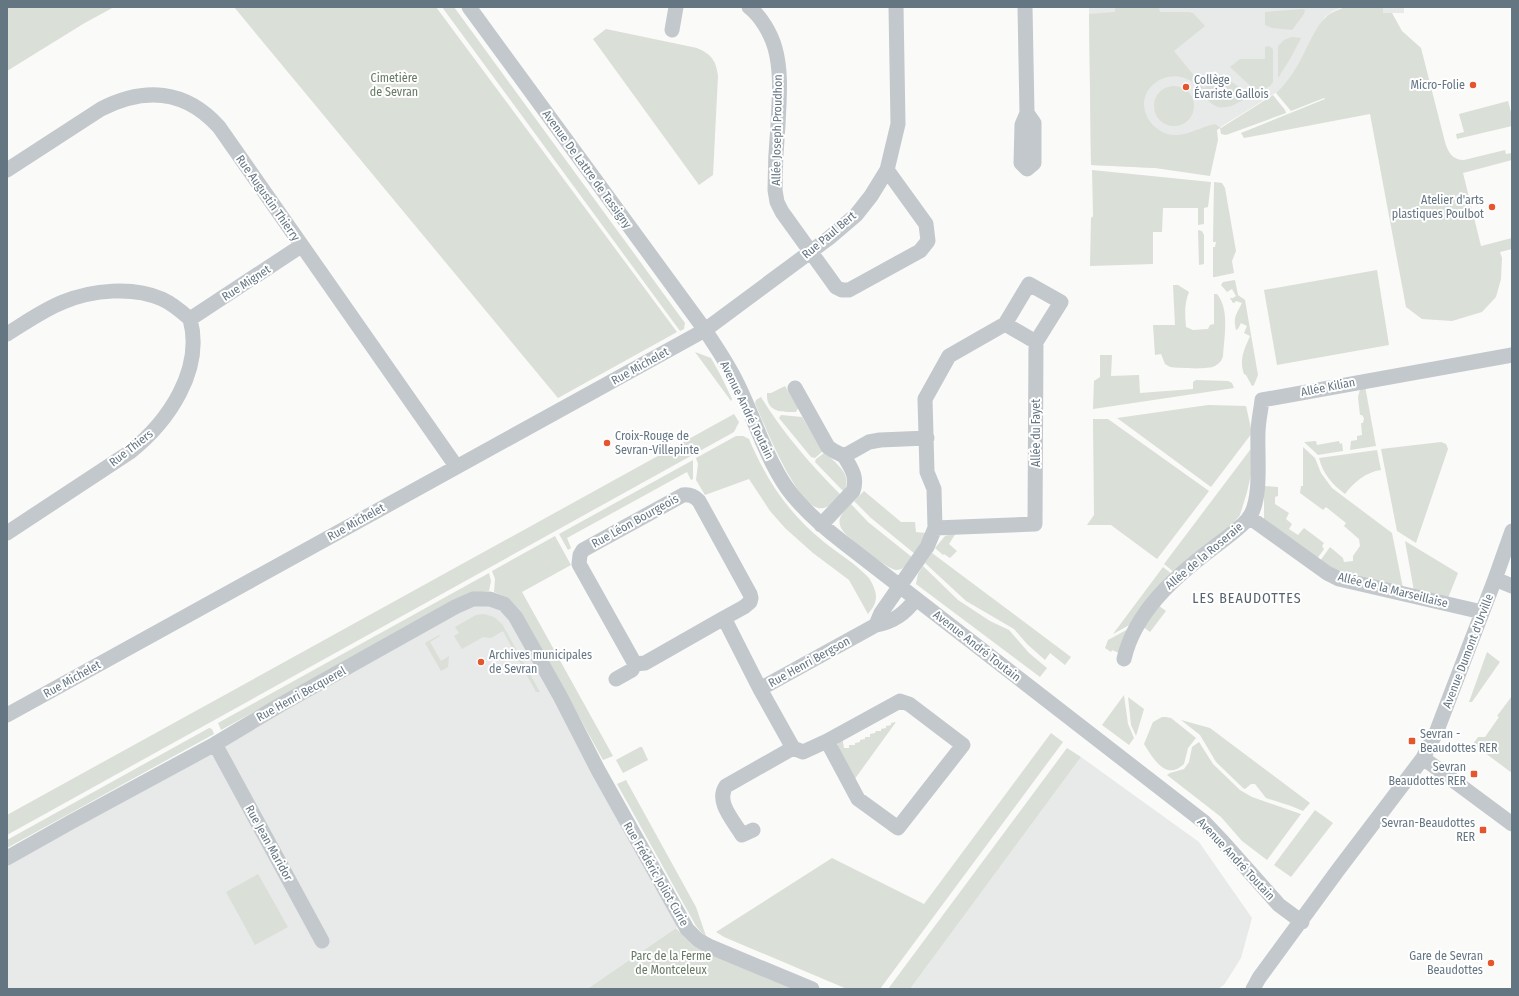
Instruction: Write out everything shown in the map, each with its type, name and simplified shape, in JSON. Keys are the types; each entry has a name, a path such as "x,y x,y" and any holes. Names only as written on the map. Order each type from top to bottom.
{"street":[{"name":"Avenue De Lattre de Tassigny","path":"469,7 705,330"},
{"path":"672,30 676,7"},
{"name":"Allée Joseph Proudhon","path":"749,7 753,10 767,30 775,48 778,66 780,85 775,178 777,202 782,212 810,252 836,287 842,290 849,290 920,251 928,241 926,224 886,170"},
{"name":"Rue Paul Bert","path":"705,330 829,238 856,215 871,196 886,170 898,124 896,7"},
{"path":"1025,7 1027,113"},
{"name":"Rue Augustin Thierry","path":"7,170 116,102 146,95 161,94 174,97 199,109 218,127 456,466"},
{"name":"Rue Mignet","path":"190,319 301,246"},
{"path":"876,625 881,612 927,547 935,528 934,489 927,472 925,399 949,356 1005,324 1030,284 1060,302 1036,342 1005,324"},
{"path":"7,334 37,315 62,302 84,295 108,292 131,292 152,296 171,304 190,319"},
{"name":"Rue Thiers","path":"7,533 130,452 158,427 176,400 189,368 193,340 193,330 190,319"},
{"name":"Rue Michelet","path":"7,715 705,330"},
{"name":"Avenue André Toutain","path":"705,330 736,382 778,473 797,500 821,525 1204,822 1279,905 1302,922"},
{"name":"Allée du Fayet","path":"935,528 1035,524 1036,342"},
{"name":"Allée Kilian","path":"1250,517 1254,505 1259,465 1258,432 1262,400 1512,355"},
{"path":"795,388 828,447 844,456 853,471 855,478 853,491 848,498 821,525"},
{"path":"844,456 869,442 880,440 927,438"},
{"name":"Rue Léon Bourgeois","path":"683,495 691,495 699,501 750,594 751,598 747,605 724,618 645,663 635,664 579,564 580,555 584,550 683,495"},
{"name":"Allée de la Marseillaise","path":"1250,517 1327,574 1339,579 1482,612"},
{"name":"Allée de la Roseraie","path":"1124,659 1131,636 1137,624 1163,591 1177,577 1250,517"},
{"name":"Avenue Dumont d'Urville","path":"1277,953 1302,922 1338,870 1423,758 1436,733 1495,580 1512,531"},
{"path":"1495,580 1512,586"},
{"name":"Rue Henri Becquerel","path":"7,858 215,744 455,607 473,599 490,599 504,604 516,616 560,696"},
{"name":"Rue Henri Bergson","path":"793,748 760,689 876,625 886,623 906,611 916,599"},
{"path":"724,618 760,689"},
{"path":"616,679 632,670 635,664"},
{"name":"Rue Frédéric Joliot Curie","path":"560,696 598,770 681,920 690,932 698,940 711,947 812,989"},
{"path":"742,836 723,802 723,791 726,786 793,748 804,752 900,701 909,704 963,745 898,828 858,799 827,741"},
{"name":"Rue Jean Maridor","path":"215,744 322,942"},
{"path":"1423,758 1512,824"},
{"path":"1243,989 1252,974 1264,962 1277,953"},
{"path":"1253,989 1277,953"}],"shaded area":[{"name":"Collège Évariste Gallois","path":"1089,7 1343,7 1333,11 1325,17 1296,70 1290,79 1277,92 1155,168 1091,165"},
{"path":"1383,7 1404,7 1404,13 1383,13"},
{"path":"473,599 504,604 683,923 587,989 7,989 7,858"},
{"path":"1081,757 1199,842 1252,918 1241,958 1224,985 1218,989 910,989"}],"green space":[{"path":"7,7 114,7 83,24 7,71"},
{"name":"Cimetière de Sevran","path":"234,7 436,7 677,332 558,398"},
{"path":"442,7 454,7 685,323 684,329 680,331"},
{"path":"1115,7 1159,7 1160,12 1193,13 1205,26 1174,51 1204,88 1220,74 1239,87 1249,97 1238,103 1222,108 1213,105 1192,81 1172,76 1165,78 1152,85 1145,98 1144,106 1146,115 1151,123 1163,132 1170,135 1185,134 1215,124 1221,128 1273,95 1286,113 1226,135 1221,134 1220,128 1217,130 1218,140 1210,176 1155,168 1091,165 1089,14 1115,12"},
{"path":"1345,7 1383,7 1383,13 1392,13 1402,31 1421,48 1445,142 1451,155 1456,159 1464,160 1505,150 1506,154 1512,153 1512,160 1463,173 1481,246 1512,238 1512,249 1500,252 1502,258 1501,279 1496,297 1482,312 1452,321 1422,319 1406,307 1370,114 1244,138 1241,133 1325,99 1324,98 1291,111 1276,93 1293,72 1323,20 1335,11"},
{"path":"1305,10 1304,14 1292,30 1272,28 1265,25 1265,12"},
{"path":"606,29 697,48 712,58 716,66 718,76 713,175 699,185 593,39"},
{"path":"1292,37 1301,38 1278,78 1278,46 1284,40"},
{"path":"1269,46 1273,49 1273,82 1270,86 1258,93 1230,67 1240,59 1265,59 1265,47"},
{"path":"1178,86 1185,89 1191,95 1194,106 1193,114 1185,123 1178,126 1170,126 1163,123 1155,114 1154,102 1157,95 1166,87"},
{"path":"1508,101 1512,116 1512,126 1457,139 1456,134 1464,132 1459,114"},
{"path":"1092,170 1211,182 1208,207 1204,208 1204,224 1198,225 1198,208 1163,208 1162,232 1153,232 1153,264 1090,266 1091,218 1093,216"},
{"path":"1214,182 1222,183 1225,188 1236,251 1232,261 1234,273 1213,277 1213,247 1215,247 1216,242 1213,242"},
{"path":"1198,230 1202,231 1204,235 1204,264 1199,265"},
{"path":"1377,270 1389,345 1277,365 1264,290"},
{"path":"1235,280 1238,295 1245,300 1258,375 1254,385 1252,386 1244,374 1242,364 1244,350 1250,336 1244,333 1247,326 1241,323 1236,330 1235,326 1236,316 1242,303 1236,301 1233,303 1230,298 1236,296 1232,289 1227,292 1221,285 1223,282"},
{"path":"1173,285 1178,285 1189,292 1187,296 1185,314 1186,327 1193,330 1208,329 1210,325 1214,324 1214,294 1217,294 1221,300 1225,315 1223,356 1215,366 1200,368 1170,367 1165,364 1161,354 1155,355 1153,325 1175,325"},
{"path":"695,352 711,358 732,399 731,401"},
{"path":"1100,355 1112,355 1111,376 1139,375 1140,393 1193,389 1193,382 1196,380 1228,381 1232,383 1234,388 1093,409 1094,381 1100,377"},
{"path":"785,386 798,408 796,412 776,410 772,408 767,400 767,393 771,393"},
{"path":"1361,386 1365,386 1376,446 1350,450 1351,441 1357,440 1357,436 1362,435 1361,423 1363,423 1364,418 1360,415 1358,397"},
{"path":"761,397 798,448 841,495 825,508 818,508 809,503 790,478 755,403 756,400"},
{"path":"1208,405 1246,406 1252,433 1211,487 1117,418"},
{"path":"734,414 739,422 734,432 7,835 7,815"},
{"path":"781,415 802,417 823,451 815,458 811,457 779,418"},
{"path":"1093,419 1108,419 1209,491 1157,559 1111,525 1087,525 1094,515"},
{"path":"736,436 743,436 749,439 763,469 771,482 789,508 800,520 824,542 869,578 876,593 876,601 868,614 849,580 813,553 785,528 770,511 749,479 705,495 696,480 698,464 696,458"},
{"path":"1316,441 1317,445 1339,441 1340,444 1342,443 1343,451 1318,455 1304,442"},
{"path":"1441,442 1446,444 1448,449 1416,543 1397,531 1381,449"},
{"path":"1253,446 1251,475 1240,515 1231,526 1175,573 1164,564"},
{"path":"1303,447 1315,458 1321,473 1332,488 1392,533 1403,588 1348,577 1320,561 1330,547 1343,558 1344,562 1353,561 1353,556 1360,546 1359,539 1344,526 1346,523 1326,507 1323,510 1300,493 1301,486 1303,486"},
{"path":"1377,450 1381,470 1365,475 1352,485 1345,494 1329,478 1323,469 1319,458"},
{"path":"826,453 839,466 845,475 847,480 844,492 815,462 816,459"},
{"path":"693,460 693,479 691,480 687,472 567,538 571,548 568,550 559,534"},
{"path":"1264,486 1278,487 1278,496 1275,497 1275,504 1289,513 1286,519 1292,524 1289,529 1298,535 1304,528 1324,543 1322,546 1324,549 1317,559 1264,519"},
{"path":"864,491 901,522 915,522 916,532 926,533 915,554 871,518 854,501"},
{"path":"851,504 868,522 913,558 906,566 896,570 885,565 868,553 843,531 840,520 842,514"},
{"path":"956,533 949,544 957,551 950,558 944,554 943,555 935,548 945,536"},
{"path":"555,536 571,565 522,592 613,756 603,760 520,610 508,598 494,592 495,579 492,571"},
{"path":"1405,541 1458,573 1448,598 1414,591"},
{"path":"932,553 1071,657 1065,665 1050,653 1045,660 1027,644 1014,629 966,601 925,563"},
{"path":"923,566 958,600 990,621 1009,630 1029,653 1047,668 1040,677 916,584 918,574"},
{"path":"1163,567 1173,575 1133,623 1113,634"},
{"path":"489,573 491,581 489,591 468,594 221,730 218,723"},
{"path":"1158,605 1166,611 1150,632 1142,626"},
{"path":"484,614 494,617 502,624 540,692 536,692 503,631 491,638 483,637 462,649 454,636 459,633 455,627 476,615"},
{"path":"1130,628 1119,653 1112,650 1111,652 1105,648 1108,640"},
{"path":"439,635 440,636 430,642 441,661 449,656 448,667 441,671 425,643"},
{"path":"1487,652 1500,662 1472,702 1469,702"},
{"path":"1124,695 1128,724 1134,738 1129,745 1102,725"},
{"path":"1512,696 1512,773 1473,744 1478,737 1485,737 1499,717 1497,716"},
{"path":"1128,697 1144,709 1136,736 1131,725"},
{"path":"1162,717 1171,718 1196,738 1188,748 1184,764 1177,769 1171,770 1160,766 1144,744 1153,722"},
{"path":"1181,720 1210,728 1310,803 1303,811 1266,798 1255,784 1251,784 1245,789 1243,788 1216,762 1200,735"},
{"path":"896,722 854,780 837,748 842,737 844,748 849,748 849,745 855,745 855,743 860,742 860,740 865,739 865,737 870,737 870,734 875,733 876,731 881,731 881,729 886,728 886,726 891,725 891,723"},
{"path":"209,728 212,729 214,734 7,848 7,840"},
{"path":"1051,733 1063,742 880,989 847,989 724,937 716,932 832,858 924,904"},
{"path":"1199,742 1213,764 1240,790 1252,797 1301,814 1267,860 1242,841 1221,817 1167,775 1184,769 1189,762 1192,747"},
{"path":"642,747 648,760 623,773 616,760"},
{"path":"1067,748 1081,757 910,989 888,989"},
{"path":"626,780 696,907 707,939 696,926 617,784"},
{"path":"1315,810 1333,823 1291,877 1274,865"},
{"path":"258,874 288,927 255,945 226,892"},
{"name":"Parc de la Ferme de Montceleux","path":"676,928 693,946 796,989 587,989"}],"place":[{"name":"Micro-Folie","path":"1473,85"},
{"name":"Collège Évariste Gallois","path":"1186,87"},
{"name":"Atelier d'arts plastiques Poulbot","path":"1492,207"},
{"name":"Croix-Rouge de Sevran-Villepinte","path":"607,443"},
{"name":"Archives municipales de Sevran","path":"481,662"},
{"name":"Sevran - Beaudottes RER","path":"1412,741"},
{"name":"Sevran Beaudottes RER","path":"1474,774"},
{"name":"Sevran-Beaudottes RER","path":"1483,830"},
{"name":"Gare de Sevran Beaudottes","path":"1491,963"}],"district":[{"name":"LES BEAUDOTTES","path":"1247,598"}]}
